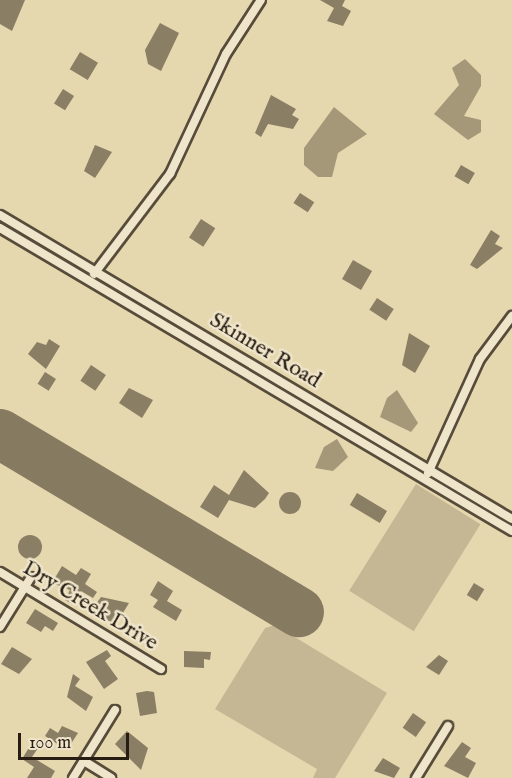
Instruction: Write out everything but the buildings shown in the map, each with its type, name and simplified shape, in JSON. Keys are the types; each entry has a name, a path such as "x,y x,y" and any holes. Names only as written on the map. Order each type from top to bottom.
{"street":[{"path":"90,280 170,174 225,54 261,0"},
{"name":"Skinner Road","path":"0,215 512,519"},
{"name":"Skinner Road","path":"0,228 512,531"},
{"path":"424,479 480,359 512,316"},
{"name":"Dry Creek Drive","path":"0,572 161,669"},
{"path":"0,627 31,577"},
{"path":"73,778 115,710"},
{"path":"416,778 448,726"},
{"path":"84,761 111,778"}],"shaded area":[{"path":"465,59 481,75 481,86 464,116 481,120 481,132 468,140 434,114 459,85 452,68"},
{"path":"334,107 367,134 338,153 332,177 318,177 304,165 304,148"},
{"path":"397,390 418,423 411,432 380,417 387,398"},
{"path":"337,439 348,457 333,471 315,468 324,447"},
{"path":"416,484 480,524 414,631 349,591"},
{"path":"275,625 387,693 335,778 313,778 317,769 215,709 265,628"}],"runway":[{"path":"0,434 299,612"}]}
